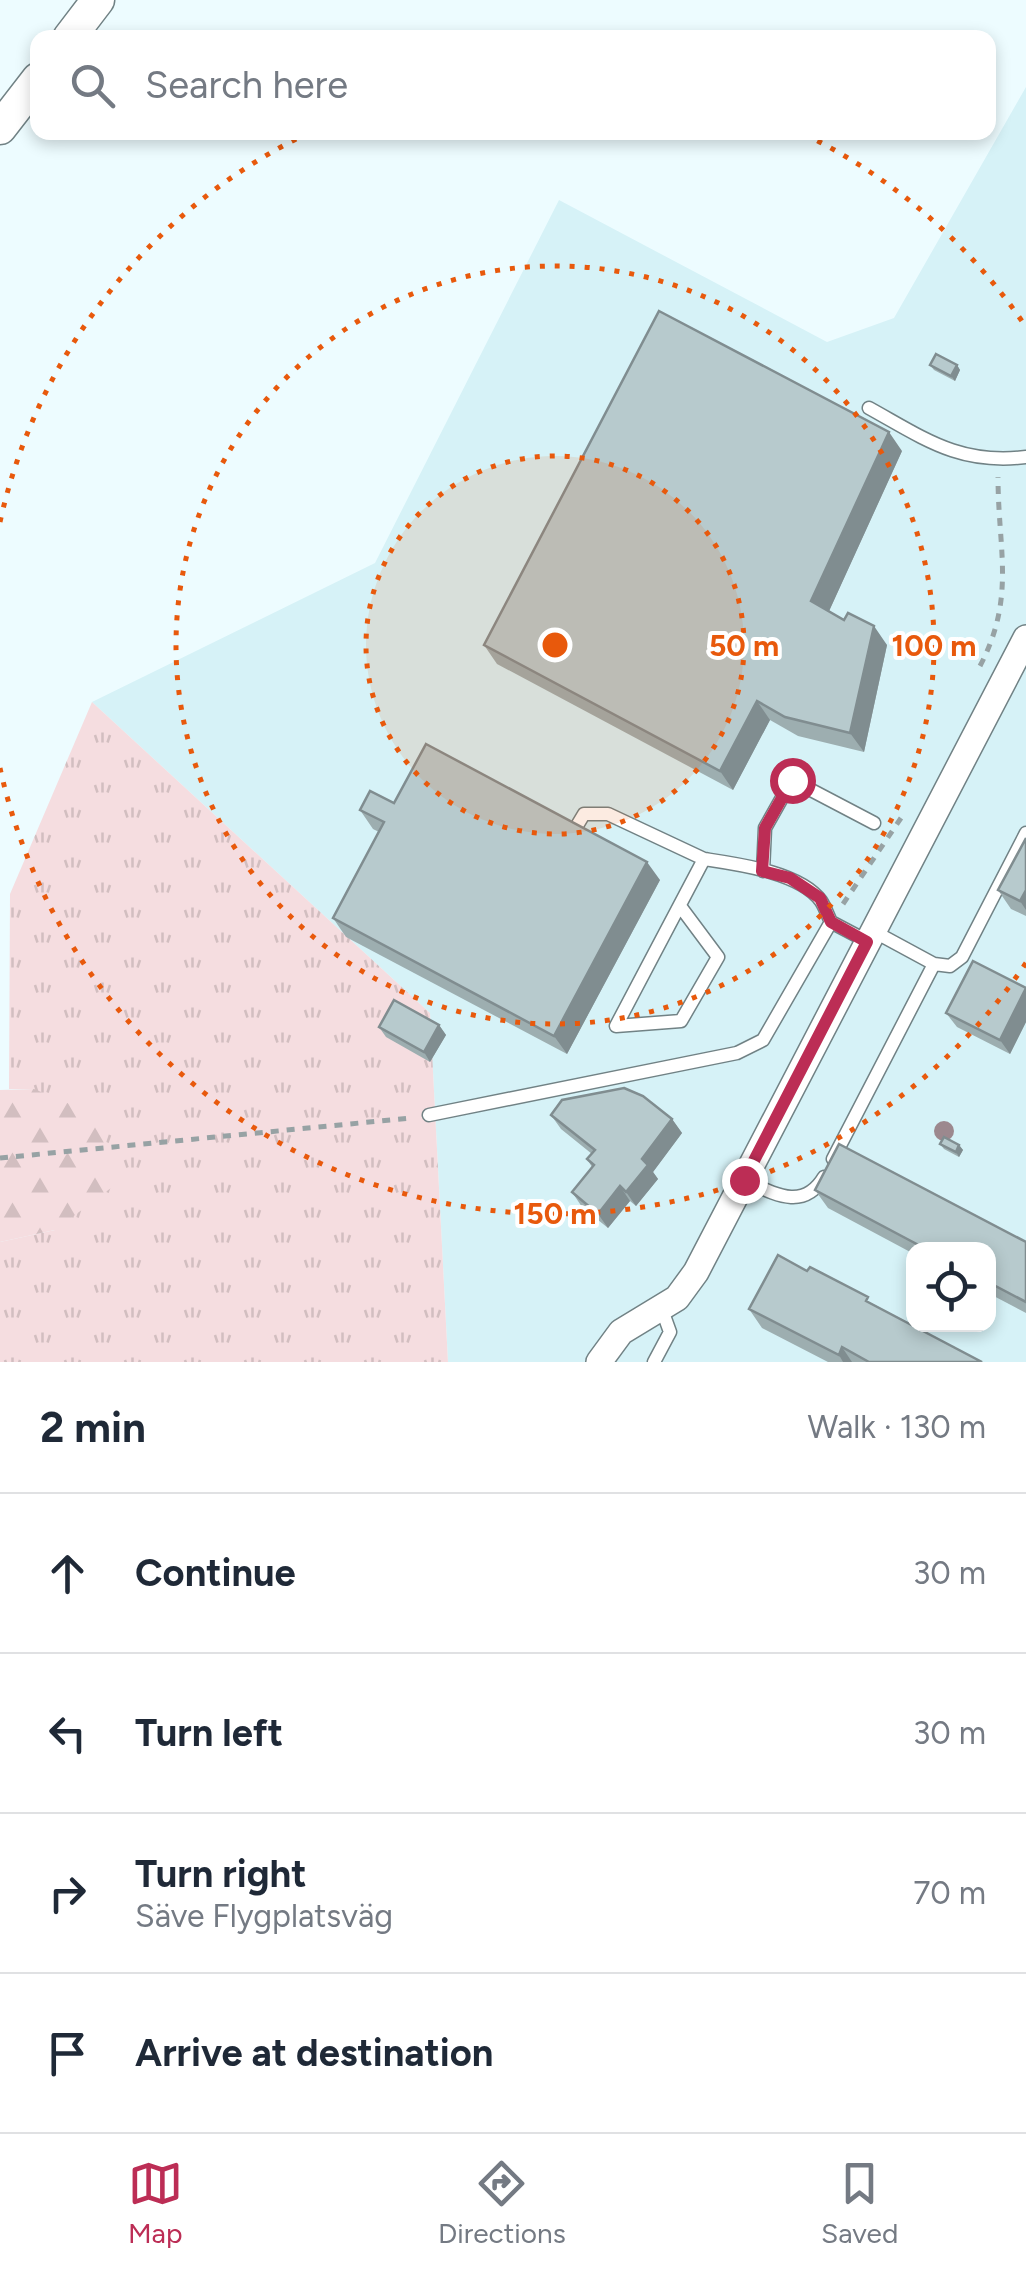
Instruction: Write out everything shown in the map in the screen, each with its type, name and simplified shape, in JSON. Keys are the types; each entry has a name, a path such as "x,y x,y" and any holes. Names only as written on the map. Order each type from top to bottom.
{"street":[{"path":"75,30 98,0"},
{"path":"0,128 30,89"},
{"path":"599,1362 621,1332 677,1298 688,1286 1026,638"}],"lane":[{"path":"870,408 958,454 983,460 1026,456"},
{"path":"762,871 765,828 792,780 874,824"},
{"path":"572,834 584,814 608,814 704,859 790,878 820,898 831,922 934,964 950,966 962,957 1026,833"},
{"path":"680,906 718,957 681,1022 616,1026 704,859"},
{"path":"429,1115 641,1074 737,1052 763,1040 831,922"},
{"path":"744,1180 785,1199 808,1194 820,1183 934,964"},
{"path":"654,1362 670,1332 661,1307"}],"path":[{"path":"974,679 992,644 1002,602 1000,459"},
{"path":"831,922 903,815"},
{"path":"0,1158 429,1115"}],"shaded area":[{"path":"1026,87 1026,1362 448,1362 430,1013 92,702 375,563 559,200 827,342 894,318"}],"green space":[{"path":"92,702 430,1013 448,1362 0,1362 0,1242 55,1230 34,1089 9,1089 10,894"},
{"path":"34,1089 101,1117 115,1185 55,1230 0,1242 0,1090"}],"building":[{"path":"659,311 889,432 811,601 844,620 848,613 874,626 850,733 785,717 757,701 720,771 484,645"},
{"path":"936,354 957,365 951,376 930,365"},
{"path":"426,744 647,862 554,1036 333,918 384,822 360,810 370,791 394,803"},
{"path":"1026,838 1026,890 1020,901 998,890"},
{"path":"973,961 1026,988 1000,1040 946,1013"},
{"path":"394,1000 439,1025 424,1052 379,1027"},
{"path":"624,1088 643,1096 672,1119 642,1159 648,1165 626,1192 620,1186 598,1214 572,1192 594,1165 587,1159 595,1150 551,1115 562,1100"},
{"path":"944,1137 959,1145 956,1152 940,1144"},
{"path":"839,1144 1026,1242 1026,1302 996,1286 996,1242 913,1242 815,1190"},
{"path":"778,1255 868,1297 866,1301 906,1322 906,1332 925,1332 982,1362 869,1362 842,1347 839,1355 749,1309"}],"route":[{"path":"744,1180 867,942 831,922 820,898 790,878 762,871 765,828 792,780"}]}
